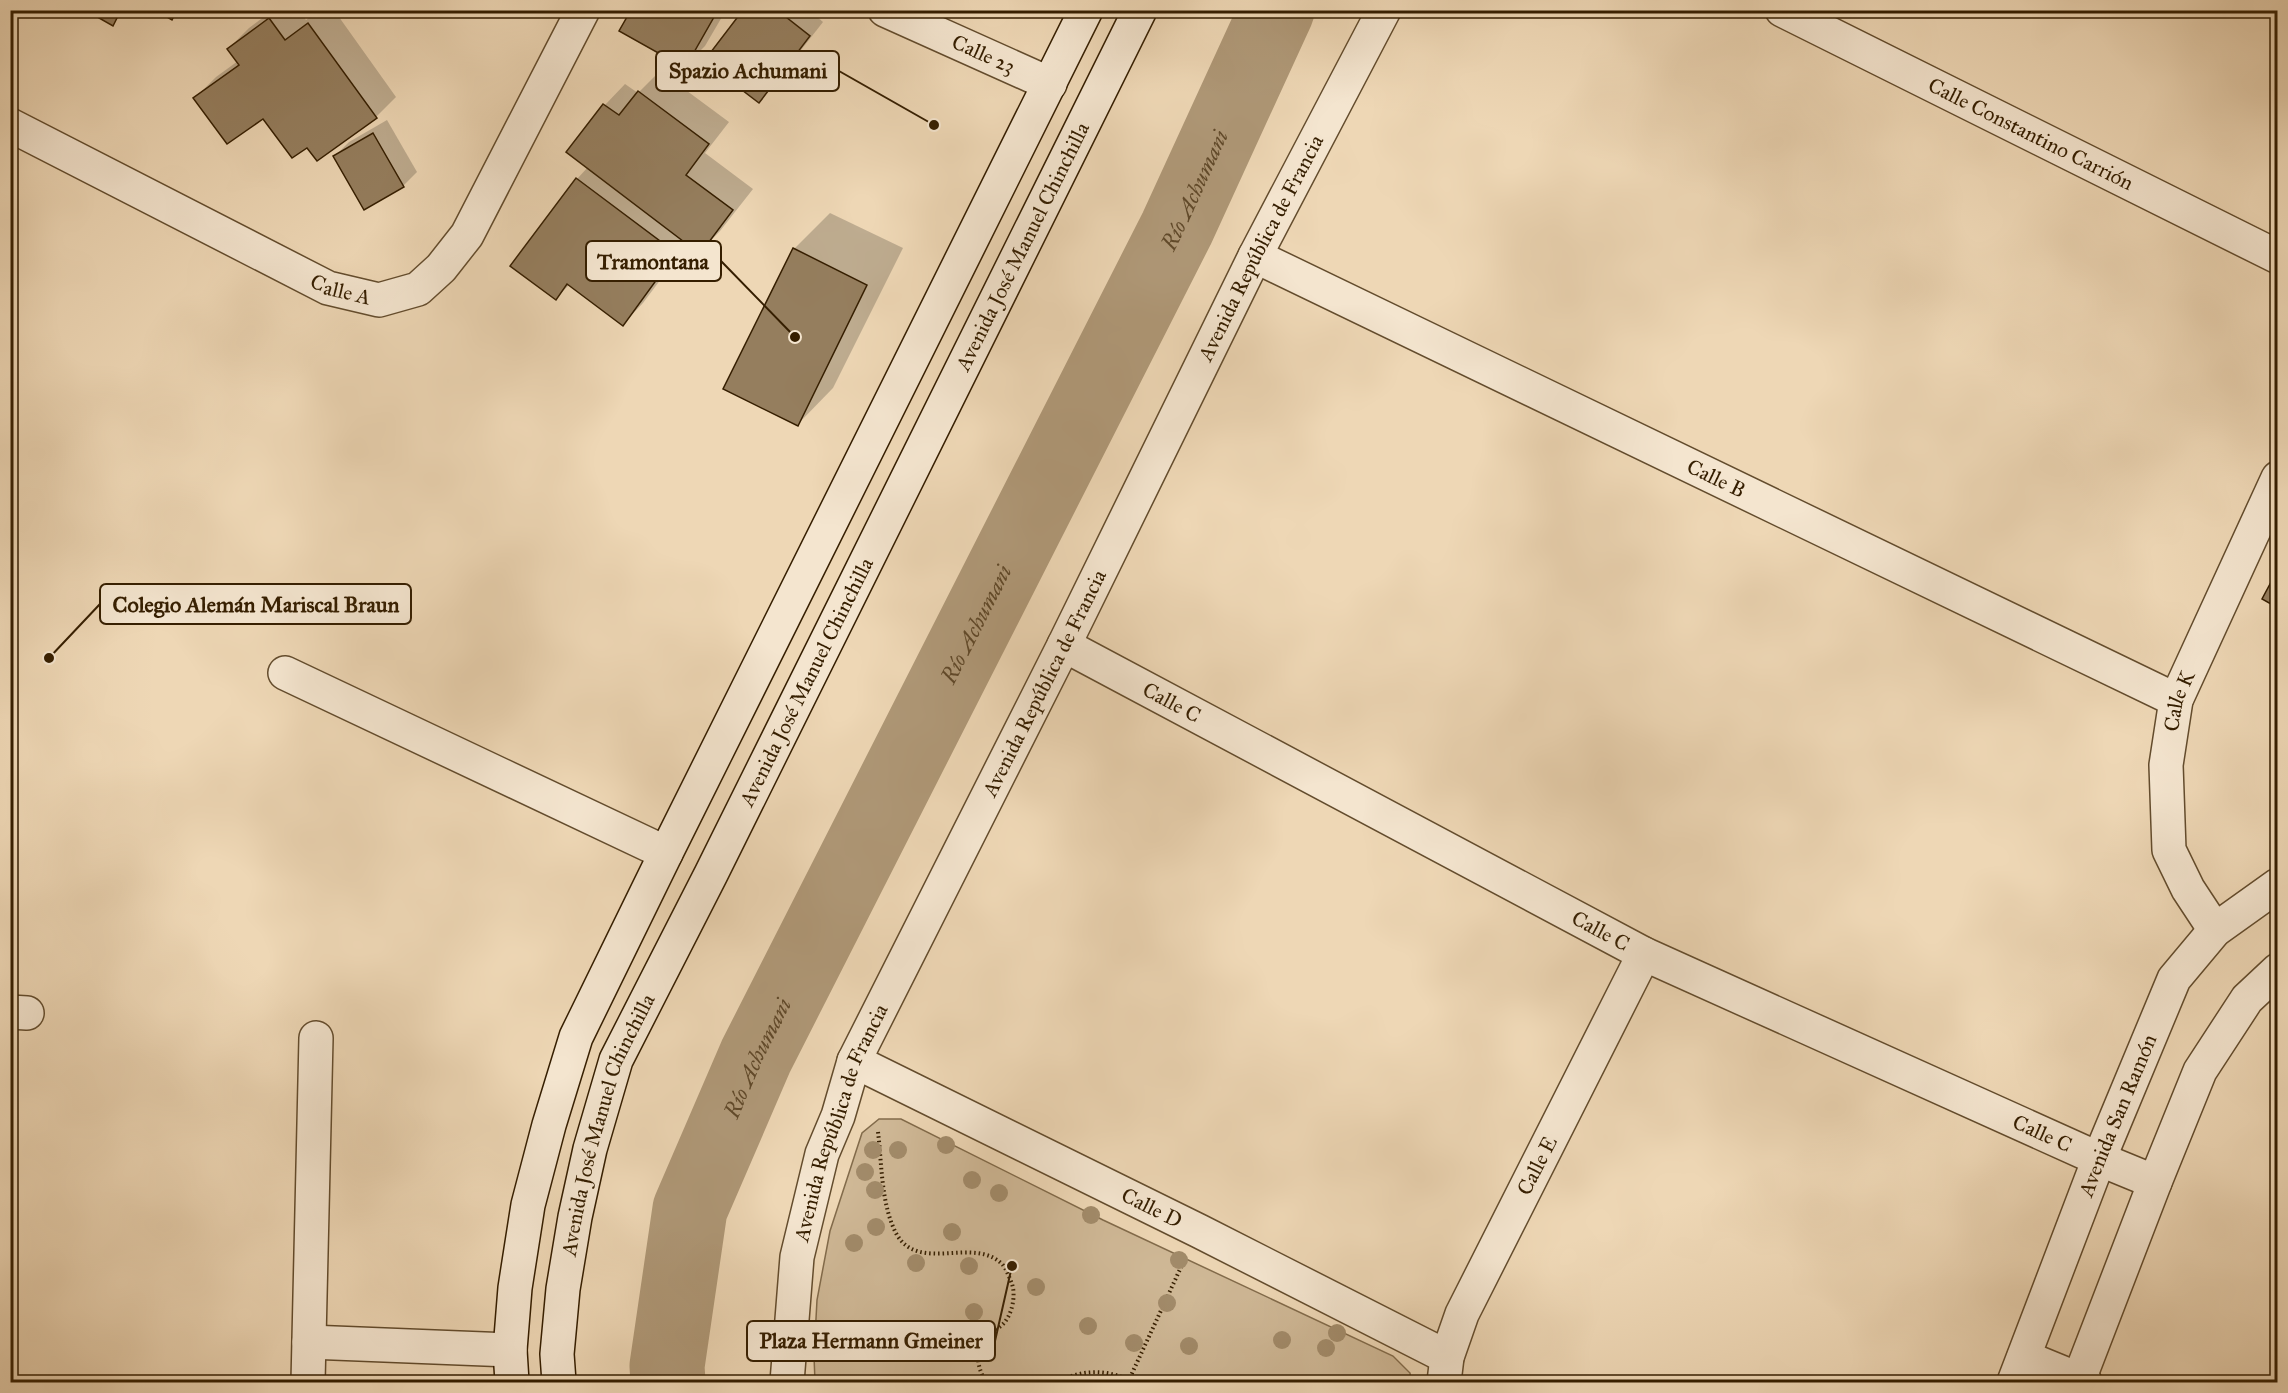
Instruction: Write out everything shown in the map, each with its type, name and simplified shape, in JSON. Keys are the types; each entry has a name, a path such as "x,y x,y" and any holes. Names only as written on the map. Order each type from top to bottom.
{"street":[{"name":"Calle A","path":"10,125 328,288 379,300 418,289 441,268 467,235 583,10"},
{"name":"Calle 23","path":"885,10 1092,105"},
{"path":"512,1383 510,1350 515,1288 528,1205 576,1037 1086,10"},
{"name":"Avenida José Manuel Chinchilla","path":"558,1368 563,1289 575,1217 616,1060 711,874 1140,10"},
{"name":"Avenida República de Francia","path":"787,1383 797,1257 822,1154 838,1116 854,1061 1064,645 1255,256 1384,10"},
{"name":"Calle Constantino Carrión","path":"1782,10 2277,257"},
{"name":"Calle B","path":"1255,256 2176,700"},
{"name":"Calle K","path":"2215,930 2188,889 2169,850 2166,765 2176,700 2277,478"},
{"name":"Calle C","path":"1064,645 1644,954 2099,1159 2155,1182"},
{"path":"285,673 711,874"},
{"name":"Avenida San Ramón","path":"2019,1370 2099,1159 2175,979 2215,930 2277,885"},
{"name":"Calle E","path":"1445,1370 1462,1314 1644,954"},
{"path":"2019,1370 2081,1382 2155,1182 2200,1071 2247,999 2277,970"},
{"path":"308,1383 316,1038"},
{"name":"Calle D","path":"854,1061 1188,1226 1445,1370"},
{"path":"309,1342 510,1350 558,1368"}],"path":[{"path":"878,1132 885,1198 890,1219 898,1237 911,1248 926,1253 986,1254 1003,1265 1013,1287 1012,1308 1004,1324 984,1337 978,1350 980,1372 986,1383"},
{"path":"1059,1383 1066,1378 1088,1372 1110,1373 1130,1382 1182,1265"}],"shaded area":[{"path":"879,1119 901,1119 1103,1220 1393,1356 1410,1373 1411,1382 815,1382 817,1300 830,1231 862,1133"}],"building":[{"path":"85,10 121,10 113,26"},
{"path":"155,10 177,10 172,20"},
{"path":"631,10 718,10 685,68 619,31"},
{"path":"743,10 777,10 810,36 759,103 704,61"},
{"path":"269,18 285,40 308,23 377,118 317,161 307,148 292,158 263,119 227,144 193,98 239,65 227,49"},
{"path":"638,91 709,144 686,175 733,210 700,254 566,152 603,104 619,115"},
{"path":"373,133 404,187 364,210 333,156"},
{"path":"576,178 676,253 623,326 567,284 556,300 510,266"},
{"path":"793,248 867,285 798,426 723,389"},
{"path":"2278,569 2278,608 2262,599"}],"waterway":[{"name":"Río Achumani","path":"668,1382 667,1366 690,1209 756,1056 1177,228 1277,10"}],"place":[{"name":"Spazio Achumani","path":"934,125"},
{"name":"Tramontana","path":"795,337"},
{"name":"Colegio Alemán Mariscal Braun","path":"49,658"},
{"name":"Plaza Hermann Gmeiner","path":"1012,1266"}]}
